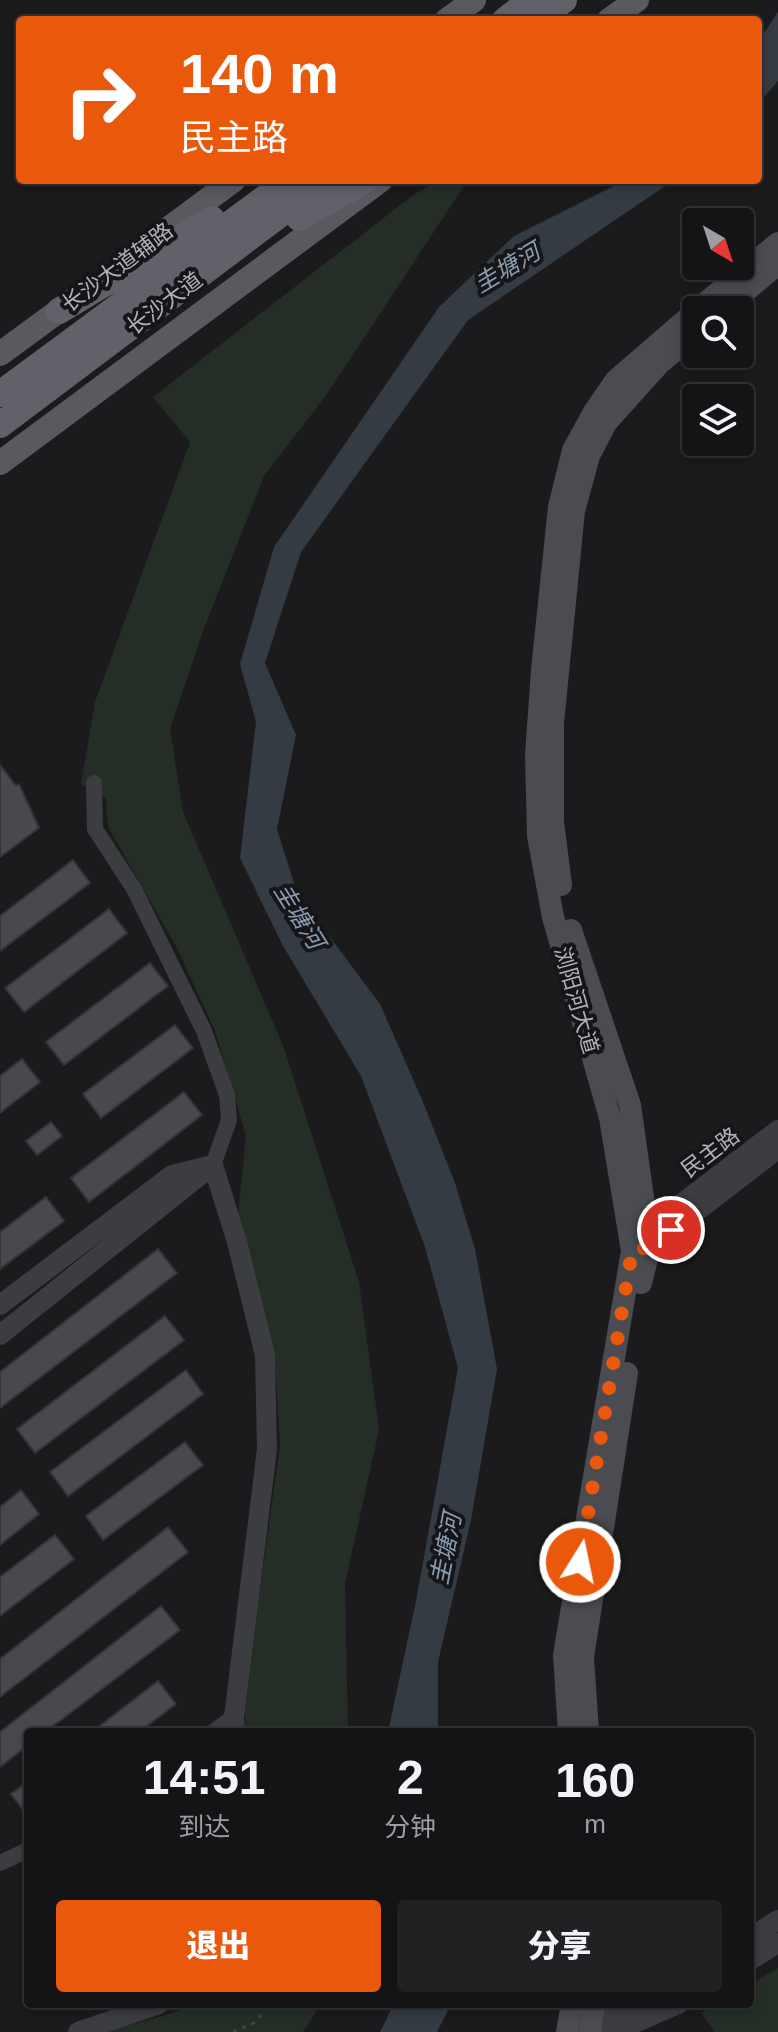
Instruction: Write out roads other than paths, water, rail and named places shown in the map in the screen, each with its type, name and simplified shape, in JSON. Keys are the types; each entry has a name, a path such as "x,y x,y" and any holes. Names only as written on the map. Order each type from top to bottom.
{"highway":[{"path":"510,16 531,0"},
{"path":"543,16 564,0"},
{"path":"59,311 266,184"},
{"name":"长沙大道","path":"0,394 284,184"},
{"name":"长沙大道","path":"0,425 321,184"},
{"path":"206,271 359,184"}],"main road":[{"path":"452,16 474,0"},
{"path":"615,16 637,0"},
{"name":"长沙大道辅路","path":"0,354 229,184"},
{"path":"0,463 376,184"},
{"name":"浏阳河大道","path":"715,296 778,243"},
{"path":"740,296 778,264"},
{"name":"浏阳河大道","path":"569,1728 564,1655 640,1239 610,1118 553,917 538,836 536,755 542,670 559,507 573,450 616,380 682,324"},
{"name":"浏阳河大道","path":"588,1728 583,1657 642,1276 630,1105 564,907 553,822 553,723 574,511 589,456 606,423 660,363 682,345"},
{"path":"574,2008 586,2031"},
{"path":"586,2031 593,2008"}],"street":[{"path":"0,1335 213,1165 229,1120 227,1095 204,1031 134,889 95,829 94,783"},
{"name":"民主路","path":"640,1239 778,1130"},
{"name":"民主路","path":"640,1239 778,1149"},
{"path":"0,1305 172,1175 213,1165"},
{"path":"213,1165 237,1242 265,1355 267,1449 235,1725"},
{"path":"0,1863 24,1852"},
{"path":"754,1935 778,1920"},
{"path":"754,1958 778,1943"},
{"path":"78,2032 147,2008"},
{"path":"586,2031 630,2008"},
{"path":"586,2031 664,2008"}],"water":[{"path":"778,12 778,81 762,99 762,36"},
{"name":"圭塘河","path":"618,184 668,184 468,320 301,552 265,663 296,735 277,829 297,893 380,1004 423,1102 455,1183 475,1249 497,1369 471,1520 438,1662 438,1728 389,1728 416,1601 458,1368 425,1247 361,1076 283,946 240,858 256,722 240,664 274,547 439,307 514,236"},
{"path":"392,2008 449,2008 437,2032 380,2032"}]}
